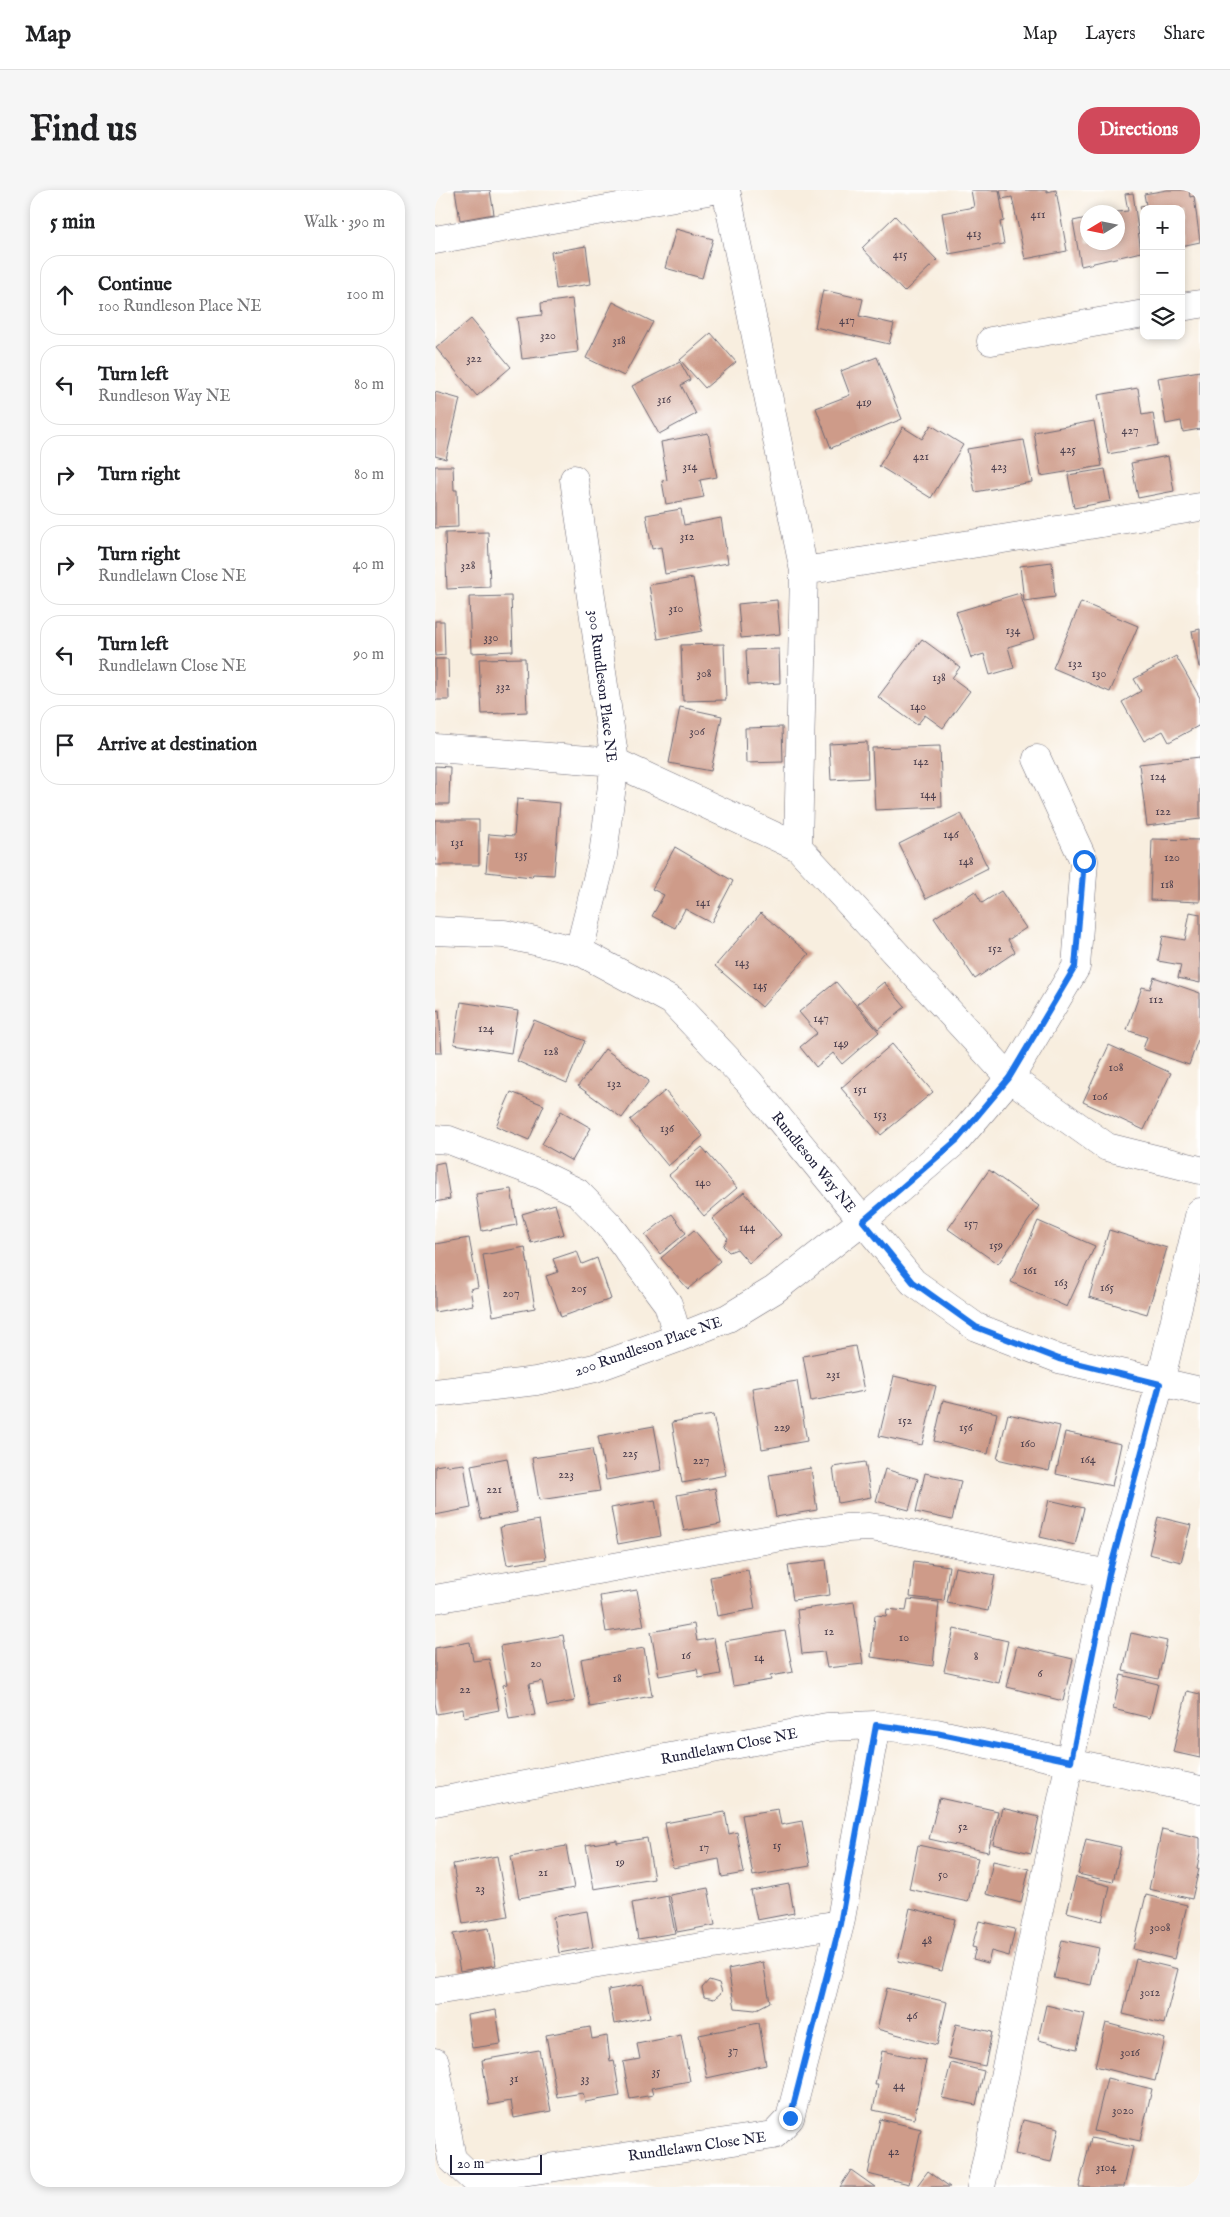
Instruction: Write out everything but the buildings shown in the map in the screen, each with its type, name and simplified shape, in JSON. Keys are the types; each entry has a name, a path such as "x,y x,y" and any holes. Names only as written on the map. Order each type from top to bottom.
{"street":[{"path":"435,240 713,190"},
{"path":"726,190 804,571 797,847"},
{"path":"1185,306 1200,304"},
{"path":"991,341 1140,315"},
{"name":"300 Rundleson Place NE","path":"574,478 615,762 603,855 579,951"},
{"path":"804,571 1200,507"},
{"path":"435,748 615,762 797,847 1009,1078 1107,1147 1200,1170"},
{"name":"200 Rundleson Place NE","path":"435,1393 536,1381 595,1368 728,1318 774,1290 863,1221 957,1140 1009,1078 1075,967 1084,861 1037,759"},
{"name":"Rundleson Way NE","path":"435,932 504,934 579,951 672,1001 749,1082 913,1282 976,1327 1059,1359 1200,1392"},
{"path":"435,1139 449,1140 542,1175 577,1192 610,1226 668,1304 678,1338"},
{"path":"981,2187 1109,1574 1160,1384 1200,1212"},
{"path":"435,1599 793,1534 854,1528 891,1530 1109,1574"},
{"name":"Rundlelawn Close NE","path":"435,2062 452,2159 471,2183 774,2135 790,2118 840,1924 876,1725"},
{"name":"Rundlelawn Close NE","path":"435,1802 827,1727 876,1725 936,1733 1200,1790"},
{"path":"435,1991 840,1924"}],"route":[{"path":"790,2118 840,1924 876,1725 936,1733 1071,1761 1109,1574 1160,1384 1059,1359 976,1327 913,1282 863,1221 957,1140 1009,1078 1075,967 1084,861"}]}
